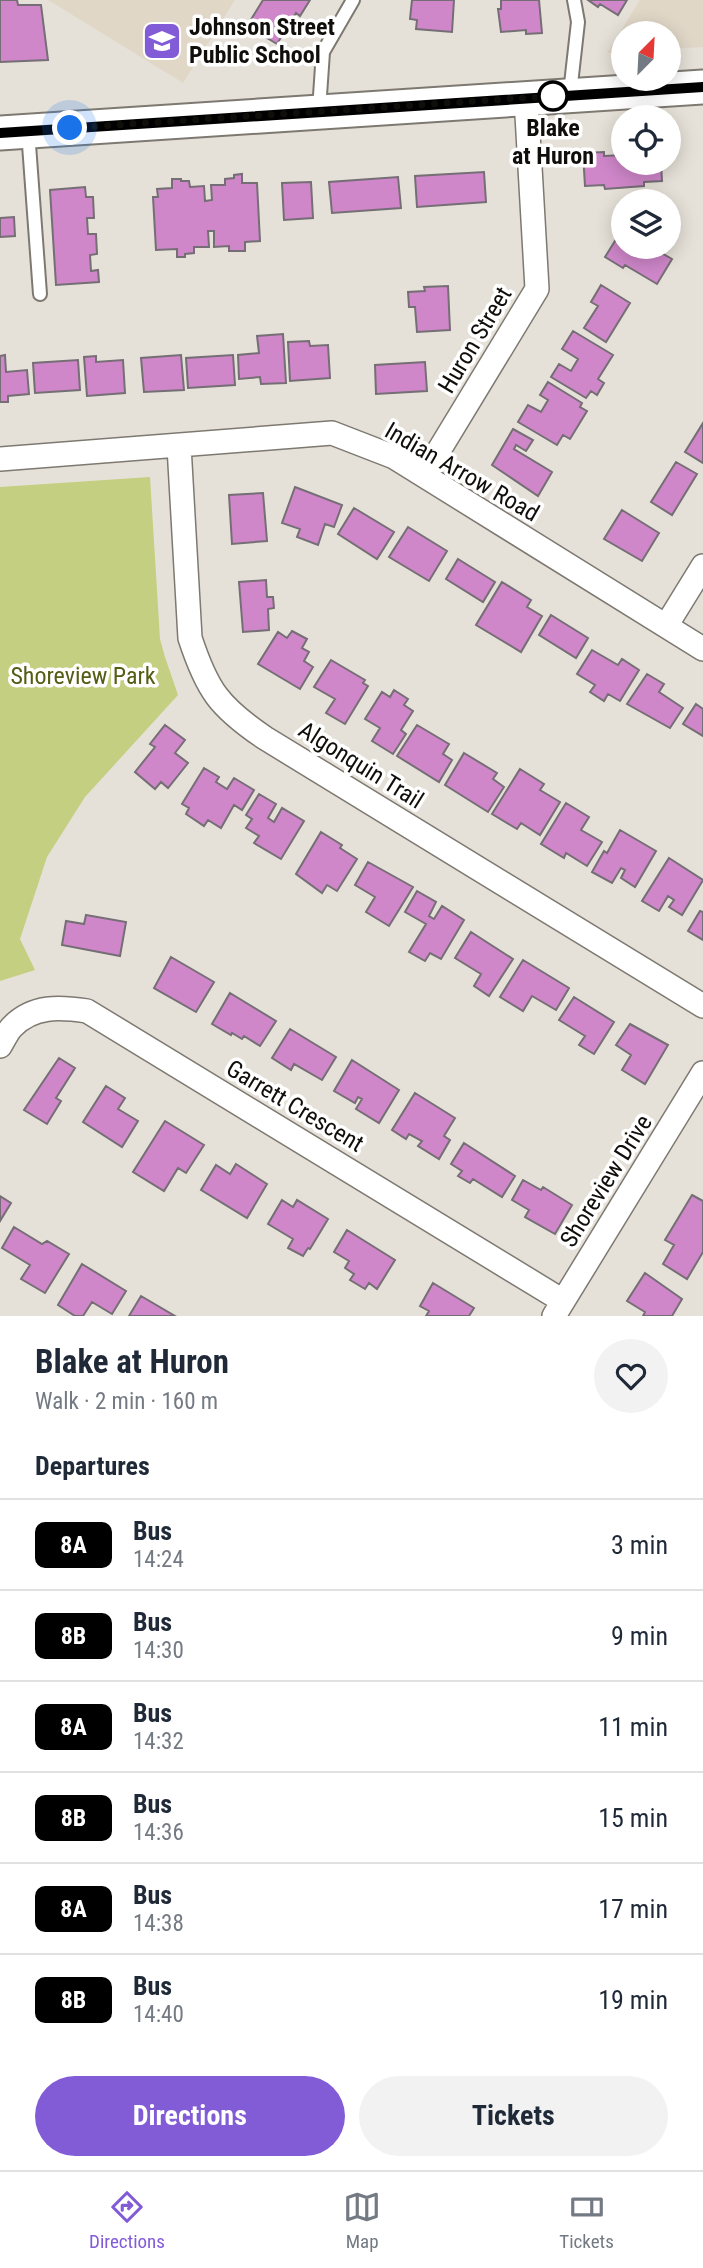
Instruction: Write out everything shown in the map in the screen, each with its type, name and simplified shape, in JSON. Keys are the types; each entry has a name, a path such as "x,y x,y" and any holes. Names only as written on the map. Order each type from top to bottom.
{"main road":[{"path":"14,132 703,87"}],"street":[{"name":"Huron Street","path":"424,475 537,289 526,98"},
{"name":"Indian Arrow Road","path":"0,459 332,433 394,457 703,649"},
{"name":"Algonquin Trail","path":"179,446 190,638 205,676 223,705 265,737 703,1006"},
{"path":"666,626 703,566"},
{"name":"Garrett Crescent","path":"0,1046 12,1027 32,1013 58,1007 87,1011 559,1308"},
{"name":"Shoreview Drive","path":"559,1308 703,1073"}],"lane":[{"path":"319,111 323,52 353,0"},
{"path":"570,95 578,22 574,0"},
{"path":"14,132 40,295"}],"shaded area":[{"name":"Johnson Street Public School","path":"48,0 235,0 183,83"},
{"path":"640,0 703,0 703,47 681,48 681,21 627,21"}],"green space":[{"name":"Shoreview Park","path":"150,477 160,639 178,695 85,797 47,857 20,939 35,970 0,981 0,487"}],"building":[{"path":"0,0 17,0 18,5 41,5 48,60 0,62"},
{"path":"263,0 310,0 300,16 296,13 277,44 247,26"},
{"path":"412,0 454,0 452,32 416,29 417,20 410,19"},
{"path":"501,0 539,0 542,33 526,34 526,30 501,32 498,9 501,9"},
{"path":"588,0 627,0 618,15"},
{"path":"604,152 604,156 611,156 611,175 662,175 662,181 644,182 644,186 605,189 604,185 585,186 583,153"},
{"path":"484,172 486,202 417,207 415,176"},
{"path":"242,174 242,183 257,183 260,241 245,242 245,251 229,251 229,246 214,247 214,231 208,231 209,247 194,247 194,253 185,254 185,257 177,257 177,249 156,250 153,197 158,197 157,189 172,188 172,179 181,179 189,181 190,187 204,186 205,201 212,200 211,185 225,185 225,179"},
{"path":"398,177 401,208 332,213 329,182"},
{"path":"311,182 313,218 284,220 282,183"},
{"path":"85,187 86,197 93,197 94,218 87,218 88,234 96,234 97,254 90,255 91,271 98,270 99,282 56,285 50,190"},
{"path":"14,217 15,236 0,237 0,218"},
{"path":"611,247 611,259 672,259 657,284 625,265 623,268 605,257"},
{"path":"601,285 630,303 606,342 584,328 598,306 591,302"},
{"path":"448,286 450,330 417,332 415,307 409,307 408,292 425,291 424,287"},
{"path":"573,331 613,355 598,379 604,383 597,395 591,391 586,398 551,377 559,364 571,371 578,359 562,349"},
{"path":"283,334 286,383 261,384 260,377 239,379 238,355 259,353 257,336"},
{"path":"309,341 310,346 328,345 330,378 290,381 288,342"},
{"path":"5,355 6,372 27,370 29,394 8,396 8,402 0,402 0,356"},
{"path":"181,355 184,390 144,392 141,358"},
{"path":"233,355 235,385 188,388 186,358"},
{"path":"96,356 96,362 123,360 125,393 87,396 84,357"},
{"path":"78,360 80,390 35,393 33,363"},
{"path":"425,362 427,391 376,394 375,365"},
{"path":"548,382 582,403 580,407 587,411 570,439 563,435 557,445 518,422 528,405 541,412 548,400 540,395"},
{"path":"703,423 703,463 685,452"},
{"path":"513,429 533,440 526,451 516,445 514,449 552,472 538,496 492,465"},
{"path":"676,462 697,474 672,515 651,502"},
{"path":"295,487 342,505 334,527 325,524 318,545 297,537 300,529 282,523"},
{"path":"263,493 267,541 232,544 229,495"},
{"path":"354,508 394,532 377,559 338,534"},
{"path":"622,510 659,533 642,561 604,539"},
{"path":"408,527 447,551 429,581 389,557"},
{"path":"458,559 495,582 483,602 446,579"},
{"path":"266,580 267,597 273,597 274,608 268,609 269,630 243,632 239,582"},
{"path":"502,582 531,600 527,607 542,616 521,652 476,625"},
{"path":"551,615 588,638 576,658 539,635"},
{"path":"292,631 307,639 302,648 309,652 304,661 313,667 300,689 258,664 278,632 287,638"},
{"path":"592,650 618,665 622,659 639,670 620,701 608,694 604,701 590,692 595,685 577,674"},
{"path":"331,660 365,680 363,683 368,686 345,724 326,713 335,699 314,687"},
{"path":"647,674 664,684 659,692 683,708 670,728 627,704"},
{"path":"394,690 408,699 404,705 413,711 401,730 406,734 393,754 372,741 380,728 365,719 382,692 390,697"},
{"path":"696,704 703,709 703,736 683,724"},
{"path":"165,725 185,740 175,753 188,763 168,788 161,782 155,789 135,772 155,747 150,744"},
{"path":"417,725 449,744 443,754 452,760 439,782 397,756"},
{"path":"464,753 497,773 493,779 504,787 488,812 445,785"},
{"path":"204,768 219,777 216,782 227,789 234,778 254,790 242,810 234,805 221,828 208,820 204,826 186,814 189,808 182,804"},
{"path":"520,769 544,784 540,790 560,802 540,835 521,823 517,829 492,814"},
{"path":"259,794 276,804 268,818 274,822 282,808 304,821 281,859 254,843 259,836 246,828 252,819 246,815"},
{"path":"566,803 589,817 581,830 602,842 587,866 566,853 564,858 541,844"},
{"path":"620,830 656,851 635,887 621,878 625,870 621,868 612,883 592,872"},
{"path":"321,832 342,845 340,848 357,859 337,891 327,885 322,893 296,874"},
{"path":"669,858 703,880 682,915 669,907 674,900 668,896 659,911 642,901"},
{"path":"368,862 413,887 389,926 366,912 375,897 355,885"},
{"path":"417,891 436,902 429,916 434,919 442,906 464,920 441,959 430,953 425,961 409,952 426,924 405,912"},
{"path":"700,911 703,912 703,940 688,931"},
{"path":"86,915 126,922 120,956 62,945 66,921 84,924"},
{"path":"471,932 513,959 489,996 474,986 481,974 455,958"},
{"path":"171,957 214,982 196,1012 154,988"},
{"path":"523,960 569,988 556,1010 532,996 523,1011 500,997"},
{"path":"230,993 276,1021 260,1046 244,1036 242,1039 232,1033 231,1035 212,1024"},
{"path":"574,997 614,1022 594,1054 579,1045 585,1036 559,1020"},
{"path":"630,1024 668,1045 645,1084 622,1070 631,1055 616,1045"},
{"path":"290,1029 336,1057 322,1080 294,1064 291,1070 272,1058"},
{"path":"59,1058 75,1068 56,1098 61,1101 47,1124 24,1110"},
{"path":"352,1060 399,1090 379,1123 356,1109 362,1099 358,1097 355,1103 334,1091"},
{"path":"106,1086 125,1098 118,1109 138,1121 122,1147 83,1122"},
{"path":"415,1093 455,1118 444,1136 450,1140 439,1159 418,1146 422,1141 409,1134 406,1139 392,1130"},
{"path":"165,1121 204,1145 186,1173 178,1168 164,1191 133,1172"},
{"path":"464,1143 515,1176 502,1197 473,1179 470,1183 458,1176 462,1171 451,1164"},
{"path":"236,1164 267,1184 247,1218 201,1190 216,1165 230,1174"},
{"path":"523,1180 541,1190 543,1187 572,1205 555,1234 525,1217 529,1210 512,1200"},
{"path":"692,1195 703,1201 703,1252 687,1279 663,1264 674,1245 665,1240"},
{"path":"0,1196 11,1203 0,1221"},
{"path":"282,1200 293,1207 297,1200 328,1219 303,1256 288,1248 293,1239 268,1224"},
{"path":"14,1227 42,1244 47,1241 69,1254 45,1293 21,1279 30,1265 2,1248"},
{"path":"347,1230 395,1260 377,1289 369,1283 365,1289 350,1280 354,1274 345,1268 349,1261 334,1252"},
{"path":"82,1264 126,1291 112,1314 92,1302 83,1316 75,1316 58,1305"},
{"path":"645,1273 682,1299 672,1316 643,1316 645,1312 627,1301"},
{"path":"433,1283 474,1308 469,1316 426,1316 429,1311 420,1306"},
{"path":"141,1296 175,1316 129,1316"}],"bus line":[{"name":"8A","path":"0,133 703,87"}],"place":[{"name":"Johnson Street Public School","path":"162,41"},
{"name":"Blake at Huron","path":"553,96"}],"route":[{"path":"70,128 553,96"}]}
